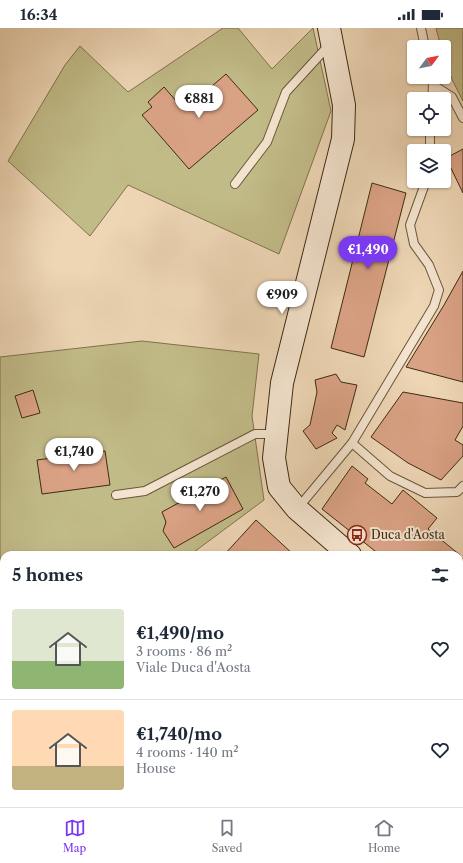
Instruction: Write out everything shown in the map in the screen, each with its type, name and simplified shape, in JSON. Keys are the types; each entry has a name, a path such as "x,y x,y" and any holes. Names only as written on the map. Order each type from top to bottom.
{"main road":[{"path":"331,34 344,105 343,139 282,384 274,458 279,487 298,509 345,551"}],"lane":[{"path":"421,28 424,40"},
{"path":"235,184 267,142 286,92 331,34"},
{"path":"436,84 452,97 463,118"},
{"path":"298,509 352,443 434,306 439,290 429,265 414,244 410,225 423,188"},
{"path":"116,495 145,491 255,434 276,434"},
{"path":"352,443 390,476 425,493 456,492 463,486"}],"shaded area":[{"path":"223,28 238,28 272,69 313,28 331,111 279,254 128,185 90,236 8,161 65,65 80,46 128,92"},
{"path":"436,28 463,28 463,101 451,76 451,40 439,40"},
{"path":"142,341 259,354 252,416 264,500 195,551 0,551 0,357"}],"building":[{"path":"226,74 258,110 189,169 142,115 152,107 148,102 164,87 184,110"},
{"path":"463,149 463,193 451,168 451,155"},
{"path":"372,183 406,193 364,357 331,348"},
{"path":"463,271 463,382 406,367 444,305"},
{"path":"336,374 341,382 357,385 345,430 337,425 332,433 337,438 316,449 303,431 310,425 317,392 315,380"},
{"path":"33,390 40,413 22,418 15,396"},
{"path":"403,392 463,403 463,426 455,440 463,445 463,456 441,480 408,463 371,437"},
{"path":"105,451 110,485 42,494 37,460"},
{"path":"352,466 368,479 365,483 392,504 403,490 437,518 428,529 455,551 375,551 322,509"},
{"path":"226,477 243,509 174,548 163,531 166,522 162,512"},
{"path":"256,520 290,551 228,551"}],"place":[{"name":"Duca d'Aosta","path":"357,535"}]}
